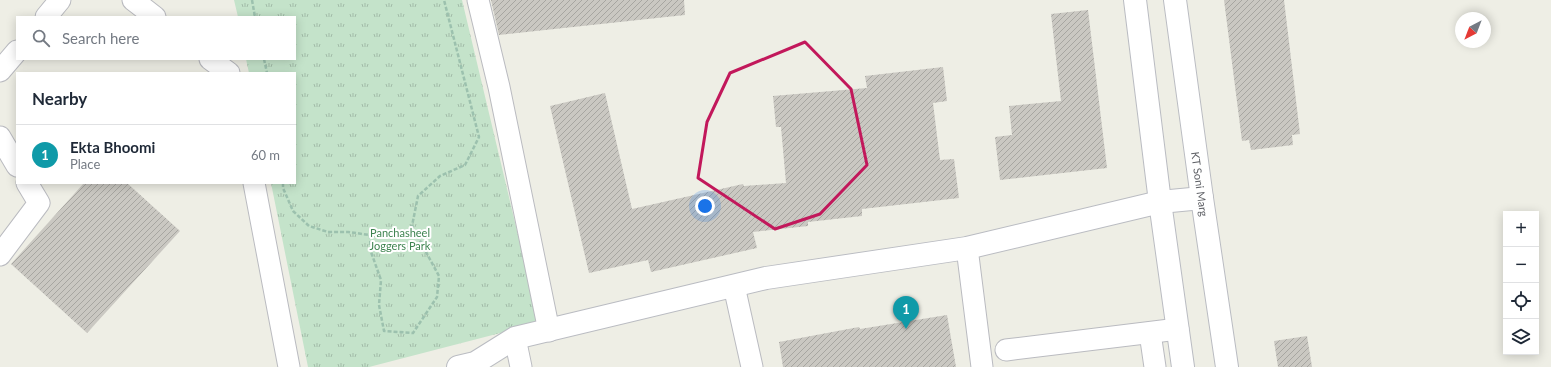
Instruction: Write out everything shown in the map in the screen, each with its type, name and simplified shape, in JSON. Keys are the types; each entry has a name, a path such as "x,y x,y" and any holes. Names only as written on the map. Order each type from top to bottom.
{"street":[{"path":"47,16 60,0"},
{"path":"133,0 154,16"},
{"path":"478,0 500,87 549,331"},
{"path":"1136,0 1160,202 1184,367"},
{"name":"KT Soni Marg","path":"1175,0 1227,367"},
{"path":"0,71 16,52"},
{"path":"211,60 228,72"},
{"path":"0,137 16,164"},
{"path":"0,255 39,203 28,184"},
{"path":"254,184 289,367"},
{"path":"458,367 475,364 515,338 766,278 967,248 1160,202 1202,198"},
{"path":"967,248 982,367"},
{"path":"734,286 752,367"},
{"path":"1006,350 1178,330"},
{"path":"1150,333 1155,367"},
{"path":"515,338 521,367"}],"path":[{"path":"252,0 256,16"},
{"path":"283,184 283,188 293,211 309,226 328,232 348,232 370,235 370,252 381,280 379,305 384,331 413,333 437,297 439,276 412,226 418,196 440,176 465,165 479,137 444,0"},
{"path":"264,60 267,72"}],"highlighted area":[{"path":"805,42 851,89 867,165 820,214 775,229 698,178 707,122 730,73"}],"green space":[{"name":"Panchasheel Joggers Park","path":"234,0 462,0 539,323 369,367 308,367 271,184 296,184 296,72 249,72 246,60 296,60 296,16 238,16"}],"building":[{"path":"491,0 684,0 685,15 499,35"},
{"path":"1224,0 1284,0 1300,134 1292,135 1293,145 1251,150 1249,140 1242,141"},
{"path":"1088,10 1107,168 1000,180 995,137 1012,135 1009,106 1061,101 1051,14"},
{"path":"943,67 947,101 933,103 940,160 954,159 959,198 862,209 862,216 808,222 808,226 753,232 757,248 651,272 648,260 589,273 550,106 605,93 632,209 743,184 744,186 786,183 781,127 776,127 773,96 867,88 865,76"},
{"path":"83,184 128,184 180,231 87,333 11,264"},
{"path":"947,315 956,367 783,367 779,342 859,327 860,329"},
{"path":"1307,336 1312,367 1278,367 1274,341"}],"place":[{"name":"Ekta Bhoomi","path":"906,329"}]}
